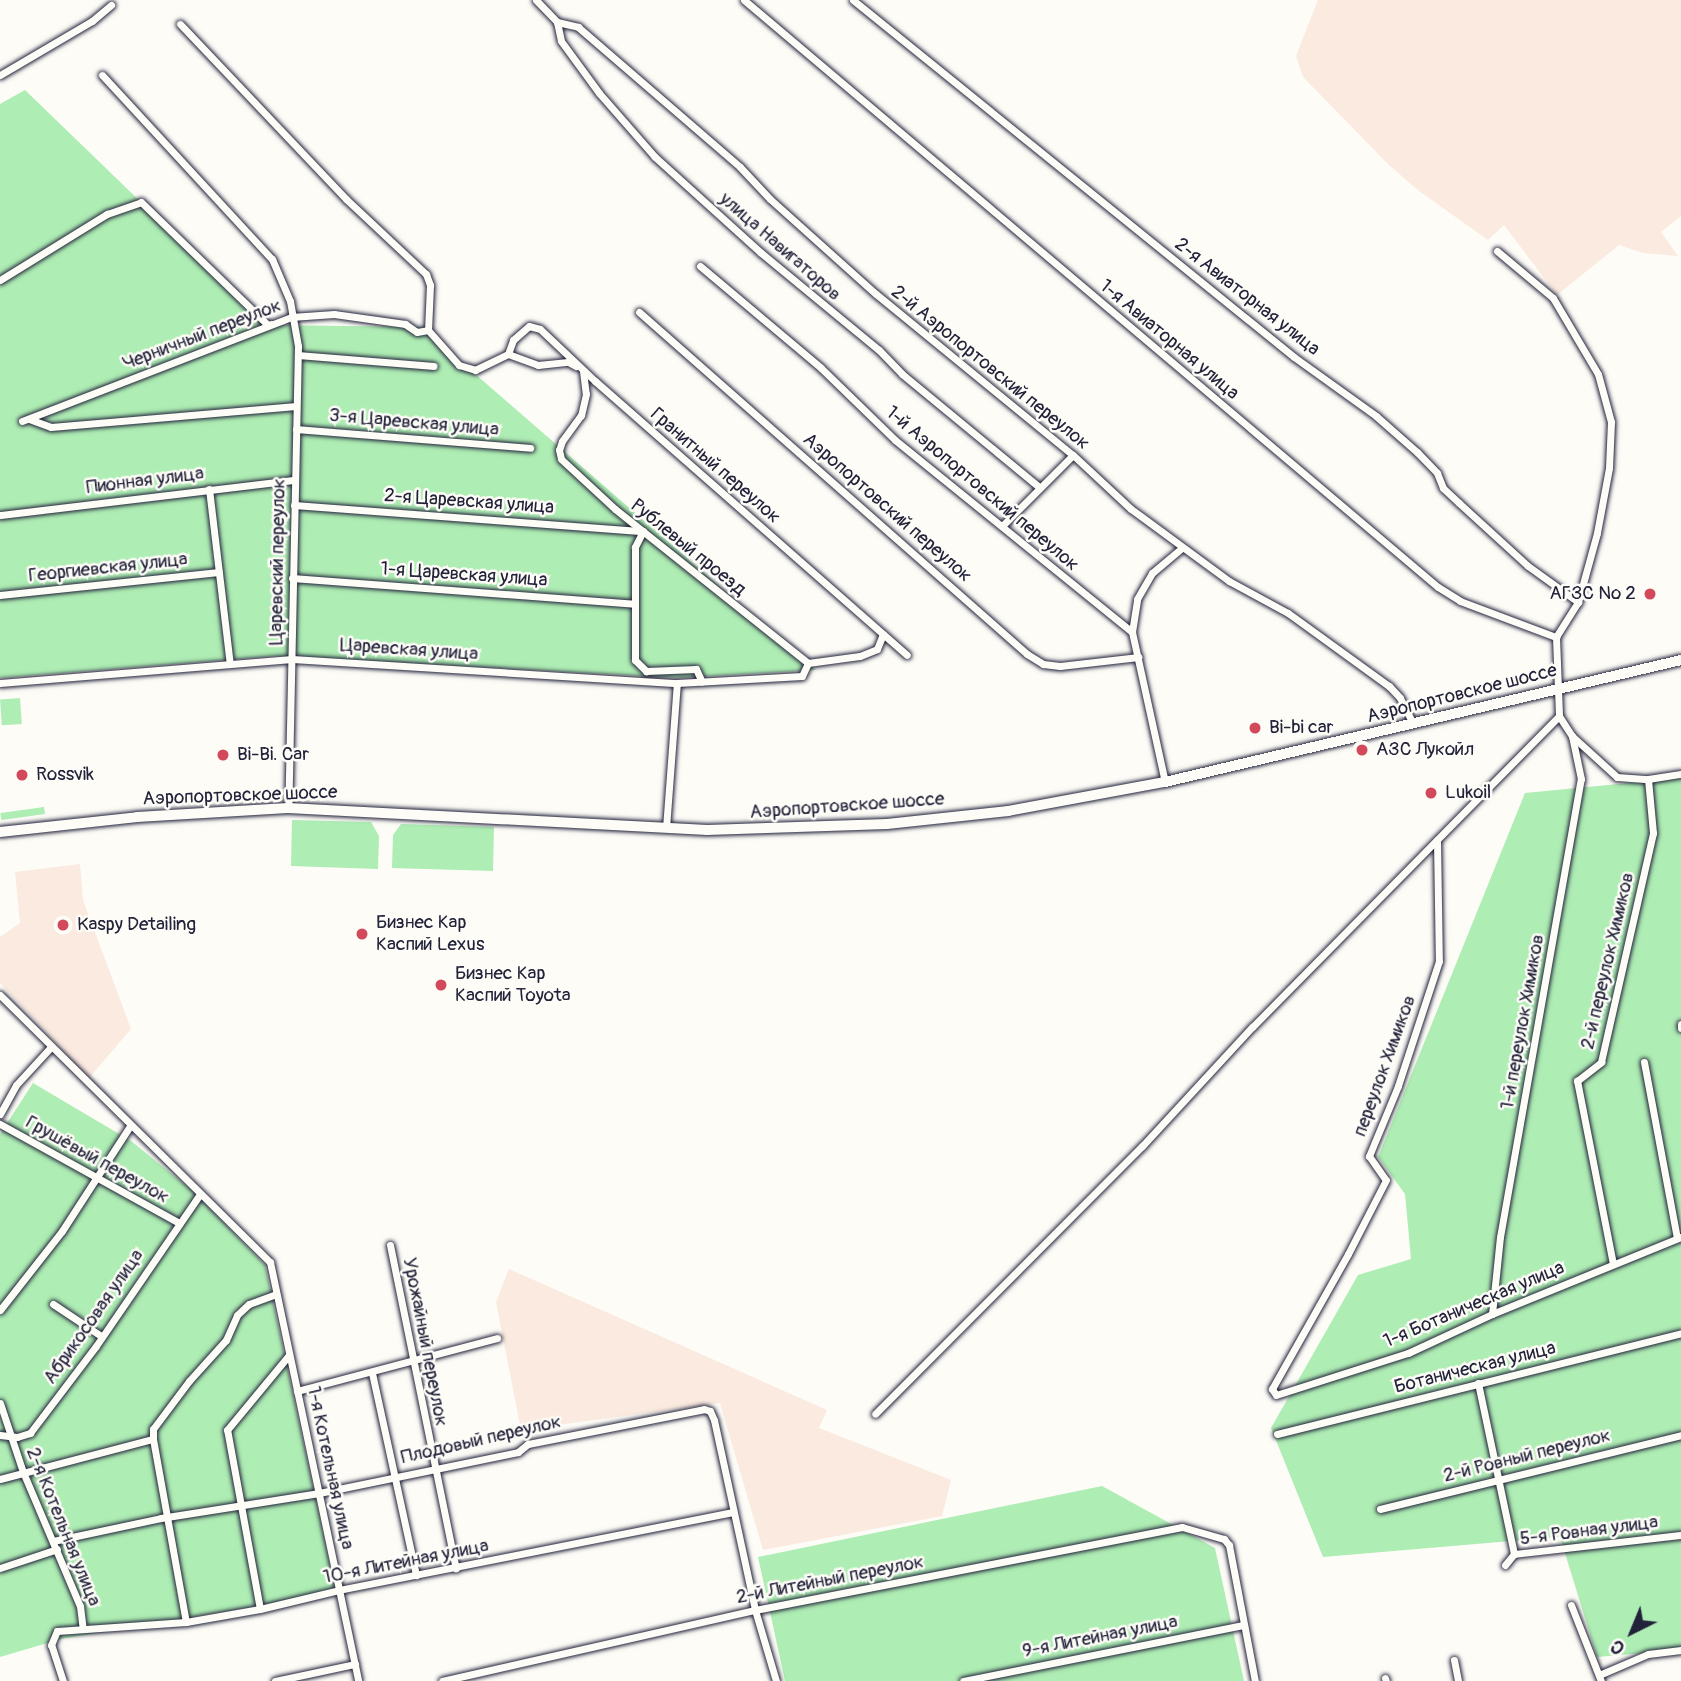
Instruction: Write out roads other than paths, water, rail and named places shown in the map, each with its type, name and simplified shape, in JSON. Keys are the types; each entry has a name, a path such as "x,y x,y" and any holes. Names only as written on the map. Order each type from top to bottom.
{"main road":[{"name":"Аэропортовское шоссе","path":"0,832 137,817 288,808 765,831 887,824 1008,811 1165,782 1681,660"}],"street":[{"name":"улица Навигаторов","path":"536,0 557,22 561,41 599,93 655,157 778,268 879,350 902,374 1039,488"},
{"name":"1-я Авиаторная улица","path":"744,0 1438,587 1460,601 1556,637"},
{"name":"2-я Авиаторная улица","path":"853,0 1284,349 1376,416 1430,466 1443,488 1459,503 1528,566 1578,602"},
{"path":"0,75 92,21 111,5"},
{"name":"2-й Аэропортовский переулок","path":"557,22 578,27 740,167 769,199 876,294 1073,455 1131,509 1229,581 1288,613 1389,687 1400,698 1413,724"},
{"path":"180,24 346,199 426,274 430,285 428,330 459,365 475,370 508,354 538,365 568,362 582,370"},
{"name":"Царевский переулок","path":"103,75 271,259 285,285 298,355 288,808"},
{"path":"0,280 107,214 141,202 268,325 272,324"},
{"path":"1497,251 1553,298 1598,374 1611,422 1609,468 1597,533 1578,602 1556,637 1559,716 1572,736 1617,777 1648,779 1681,774"},
{"name":"1-й Аэропортовский переулок","path":"700,266 821,368 895,440 1095,605 1132,632"},
{"name":"Аэропортовский переулок","path":"639,312 1027,654 1042,664 1060,666 1138,657"},
{"name":"Черничный переулок","path":"296,406 51,427 25,420 291,317 334,314 405,324 417,332 428,330"},
{"name":"Гранитный переулок","path":"508,354 513,340 529,326 540,329 582,370 907,655"},
{"path":"298,355 435,366"},
{"name":"Рублевый проезд","path":"582,370 586,394 581,415 562,441 559,450 561,459 643,531 808,663"},
{"name":"3-я Царевская улица","path":"296,429 530,448"},
{"path":"1002,526 1073,455"},
{"name":"Пионная улица","path":"0,515 294,481"},
{"path":"209,489 229,664"},
{"name":"2-я Царевская улица","path":"294,505 643,531"},
{"path":"643,531 635,547 635,660 639,667 646,671 696,669 702,682"},
{"path":"1165,782 1132,632 1137,599 1152,573 1182,548"},
{"name":"Георгиевская улица","path":"0,596 219,572"},
{"name":"1-я Царевская улица","path":"292,578 634,604"},
{"path":"808,663 860,656 877,649 883,634"},
{"name":"Царевская улица","path":"0,683 292,659 677,683 802,676 808,663"},
{"path":"666,828 677,683"},
{"path":"875,1414 1142,1146 1252,1027 1559,716"},
{"name":"1-й переулок Химиков","path":"1492,1314 1500,1237 1581,779 1572,736"},
{"name":"2-й переулок Химиков","path":"1613,1264 1577,1081 1601,1062 1653,833 1648,779"},
{"name":"переулок Химиков","path":"1276,1395 1272,1384 1348,1254 1386,1180 1369,1156 1398,1086 1439,961 1437,839"},
{"path":"0,995 50,1048 200,1194"},
{"path":"0,1114 16,1085 50,1048"},
{"path":"1644,1062 1679,1238"},
{"name":"Грушёвый переулок","path":"0,1125 179,1223"},
{"path":"0,1310 62,1231 99,1178 130,1126"},
{"name":"Абрикосовая улица","path":"10,1436 30,1433 200,1194"},
{"name":"1-я Котельная улица","path":"200,1194 270,1262 358,1681"},
{"name":"1-я Ботаническая улица","path":"1276,1395 1408,1353 1492,1314 1679,1238"},
{"name":"Урожайный переулок","path":"390,1245 456,1568"},
{"path":"186,1622 153,1429 226,1340 237,1315 249,1304 276,1294"},
{"path":"53,1304 101,1336"},
{"name":"Ботаническая улица","path":"1277,1434 1681,1333"},
{"path":"297,1391 498,1338"},
{"path":"260,1609 228,1430 289,1355"},
{"path":"372,1373 416,1575"},
{"path":"1478,1383 1514,1555"},
{"name":"2-я Котельная улица","path":"0,1403 23,1472 80,1606 83,1629 57,1631 51,1645 63,1681"},
{"name":"Плодовый переулок","path":"0,1568 55,1545 167,1517 319,1493 395,1475 518,1452 528,1444 699,1409 710,1411 733,1512"},
{"path":"0,1435 10,1436"},
{"name":"2-й Ровный переулок","path":"1380,1509 1681,1435"},
{"path":"0,1479 153,1439"},
{"path":"733,1512 755,1609 776,1681"},
{"name":"10-я Литейная улица","path":"83,1629 186,1622 260,1609 339,1590 733,1512"},
{"name":"2-й Литейный переулок","path":"442,1681 755,1609 1182,1527 1224,1539 1232,1552 1243,1625"},
{"name":"5-я Ровная улица","path":"1505,1565 1514,1555 1681,1535"},
{"path":"1571,1605 1600,1678 1648,1654 1681,1650"},
{"path":"1243,1625 1255,1681"},
{"name":"9-я Литейная улица","path":"962,1681 1243,1625"},
{"path":"1454,1660 1458,1681"},
{"path":"276,1681 355,1664"}],"place":[{"name":"АГЗС № 2","path":"1650,594"},
{"name":"Bi-bi car","path":"1255,728"},
{"name":"АЗС Лукойл","path":"1362,750"},
{"name":"Bi-Bi. Car","path":"223,755"},
{"name":"Rossvik","path":"22,775"},
{"name":"Lukoil","path":"1431,793"},
{"name":"Kaspy Detailing","path":"63,925"},
{"name":"Бизнес Кар Каспий Lexus","path":"362,934"},
{"name":"Бизнес Кар Каспий Toyota","path":"441,985"}]}
